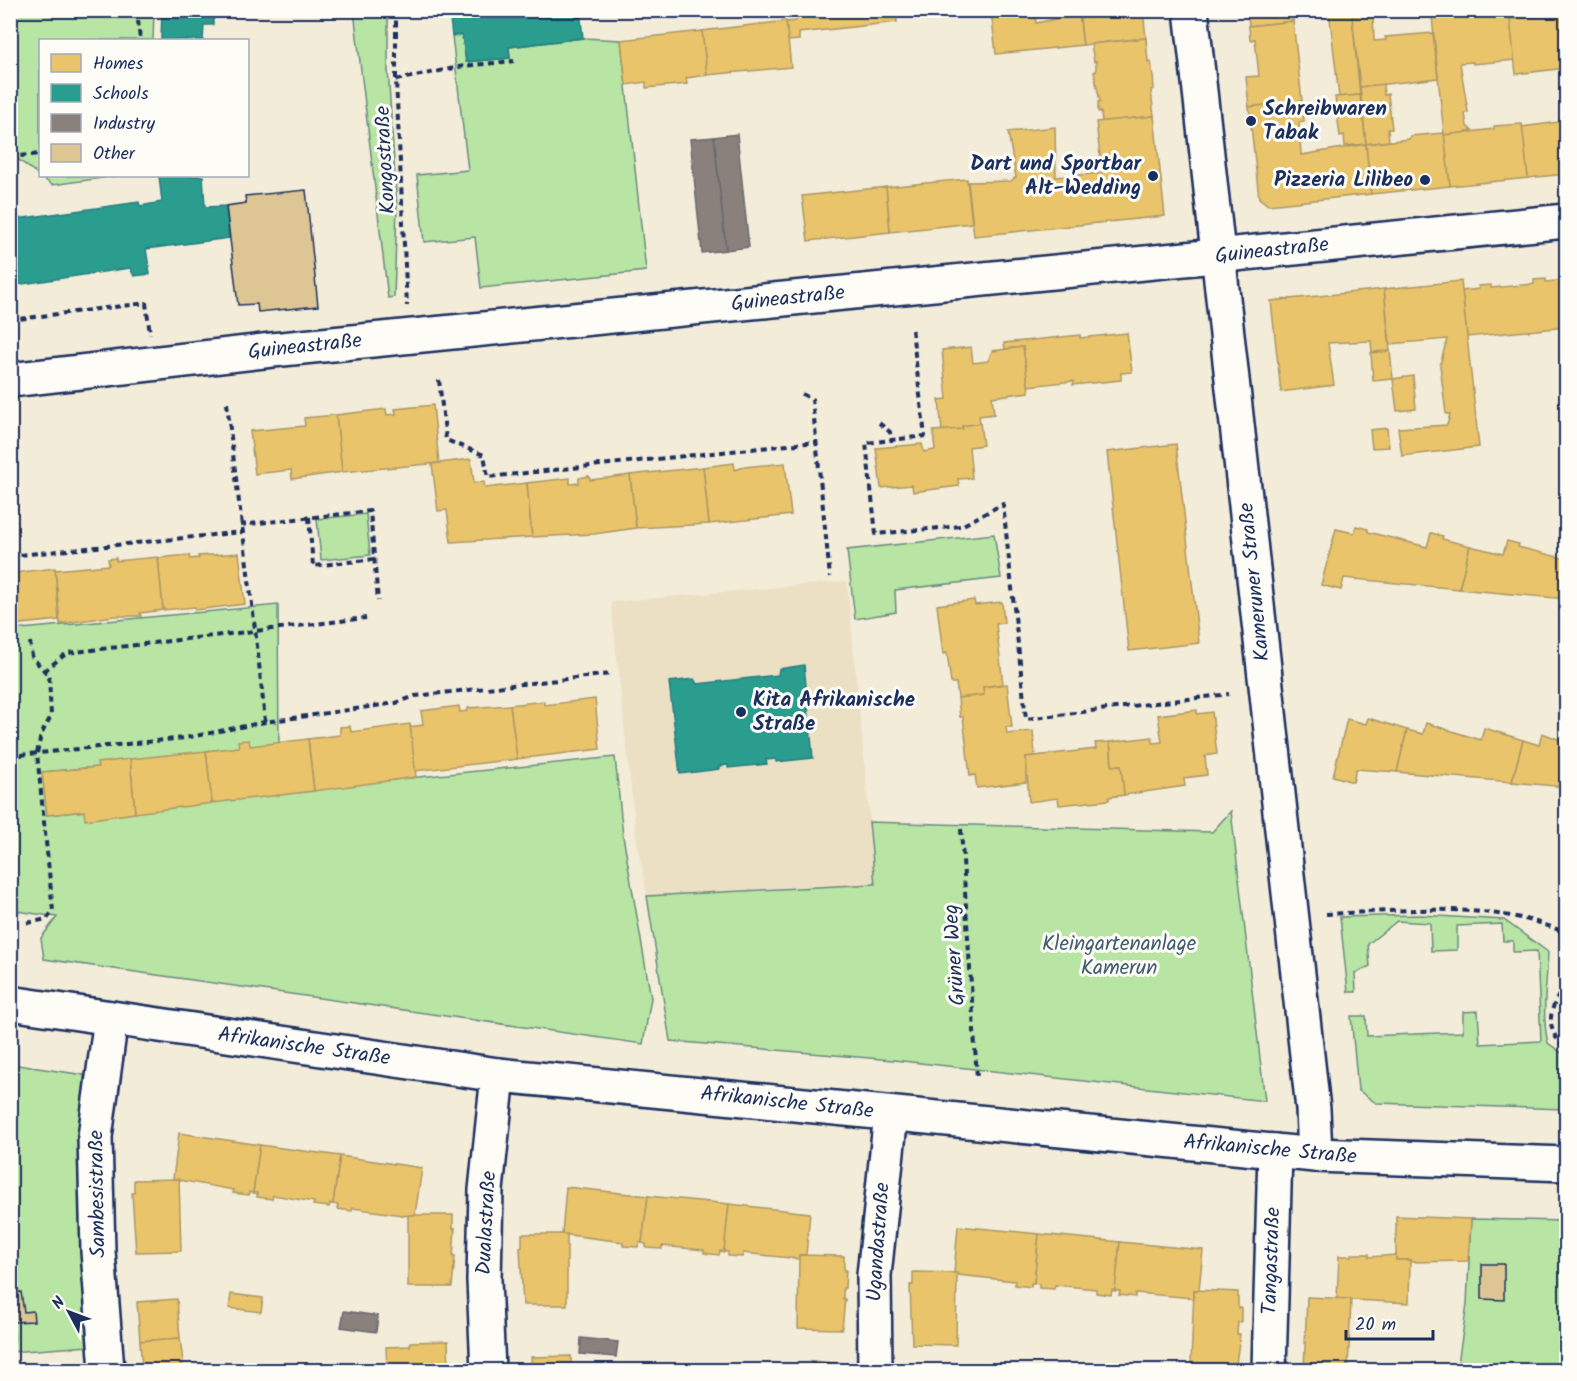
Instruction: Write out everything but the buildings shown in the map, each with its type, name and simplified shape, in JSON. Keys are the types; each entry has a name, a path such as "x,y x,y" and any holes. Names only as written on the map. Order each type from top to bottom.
{"street":[{"name":"Kameruner Straße","path":"1191,10 1313,1109 1315,1155"},
{"name":"Guineastraße","path":"10,380 241,353 1566,221"},
{"name":"Afrikanische Straße","path":"10,1003 498,1076 1315,1155 1566,1164"},
{"name":"Sambesistraße","path":"107,1371 98,1251 96,1137 111,1018"},
{"name":"Dualastraße","path":"488,1371 483,1280 486,1190 498,1076"},
{"name":"Ugandastraße","path":"874,1371 874,1275 891,1114"},
{"name":"Tangastraße","path":"1269,1371 1275,1151"}],"path":[{"path":"137,10 140,39"},
{"name":"Kongostraße","path":"396,10 396,80 407,308"},
{"path":"396,80 464,66 514,61"},
{"path":"10,156 39,154"},
{"path":"10,320 146,303 150,335"},
{"path":"912,330 925,436 867,443 876,534 961,526 984,516 1003,504 1026,719 1229,694"},
{"path":"439,380 446,440 484,455 488,477 816,442"},
{"path":"802,394 812,399 830,577"},
{"path":"227,403 240,525 257,630 265,722"},
{"path":"879,423 890,432 891,440"},
{"path":"240,525 370,511 378,601"},
{"path":"309,517 313,566 375,559"},
{"path":"10,556 242,532"},
{"path":"44,671 67,653 366,618"},
{"path":"27,923 47,919 53,911 37,753 41,735 51,716 49,676 32,657 30,642"},
{"path":"10,756 185,738 265,722 396,703 415,696 611,674"},
{"name":"Grüner Weg","path":"961,829 977,1078"},
{"path":"1326,914 1431,910 1506,915 1539,920 1566,933"},
{"path":"1566,986 1553,1001 1550,1020 1552,1031 1566,1047"}],"shaded area":[{"name":"Kita Afrikanische Straße","path":"847,581 876,884 647,896 636,835 611,602"}],"green space":[{"path":"10,11 154,11 153,39 39,39 39,175 11,154"},
{"path":"354,11 388,11 388,70 397,207 394,297 388,298"},
{"path":"462,35 466,62 510,58 509,47 583,38 621,40 646,271 481,288 475,237 424,242 417,175 468,170 452,36"},
{"path":"41,177 109,177 52,185"},
{"path":"366,514 370,555 321,560 317,519"},
{"path":"994,534 1001,578 895,590 896,612 855,619 847,550"},
{"path":"278,605 279,751 43,772 47,815 615,757 623,836 651,998 643,1044 44,959 41,938 57,917 11,910 11,630"},
{"name":"Kleingartenanlage Kamerun","path":"1231,811 1265,1101 893,1060 670,1041 647,896 875,884 869,822 1212,832"},
{"path":"1421,915 1504,920 1548,952 1546,1032 1548,1043 1566,1056 1566,1109 1376,1103 1358,1090 1351,1016 1366,1016 1367,1036 1463,1032 1463,1012 1478,1011 1480,1044 1541,1041 1537,951 1513,952 1513,941 1503,941 1502,924 1457,926 1457,950 1431,951 1430,923 1397,921 1368,944 1370,966 1355,973 1356,992 1348,992 1340,917"},
{"path":"11,1064 84,1075 80,1205 89,1346 11,1352"},
{"path":"1471,1219 1566,1221 1566,1370 1457,1370 1467,1304"}],"place":[{"name":"Schreibwaren Tabak","path":"1251,121"},
{"name":"Dart und Sportbar Alt-Wedding","path":"1153,176"},
{"name":"Pizzeria Lilibeo","path":"1425,180"},
{"name":"Kita Afrikanische Straße","path":"741,712"}]}
